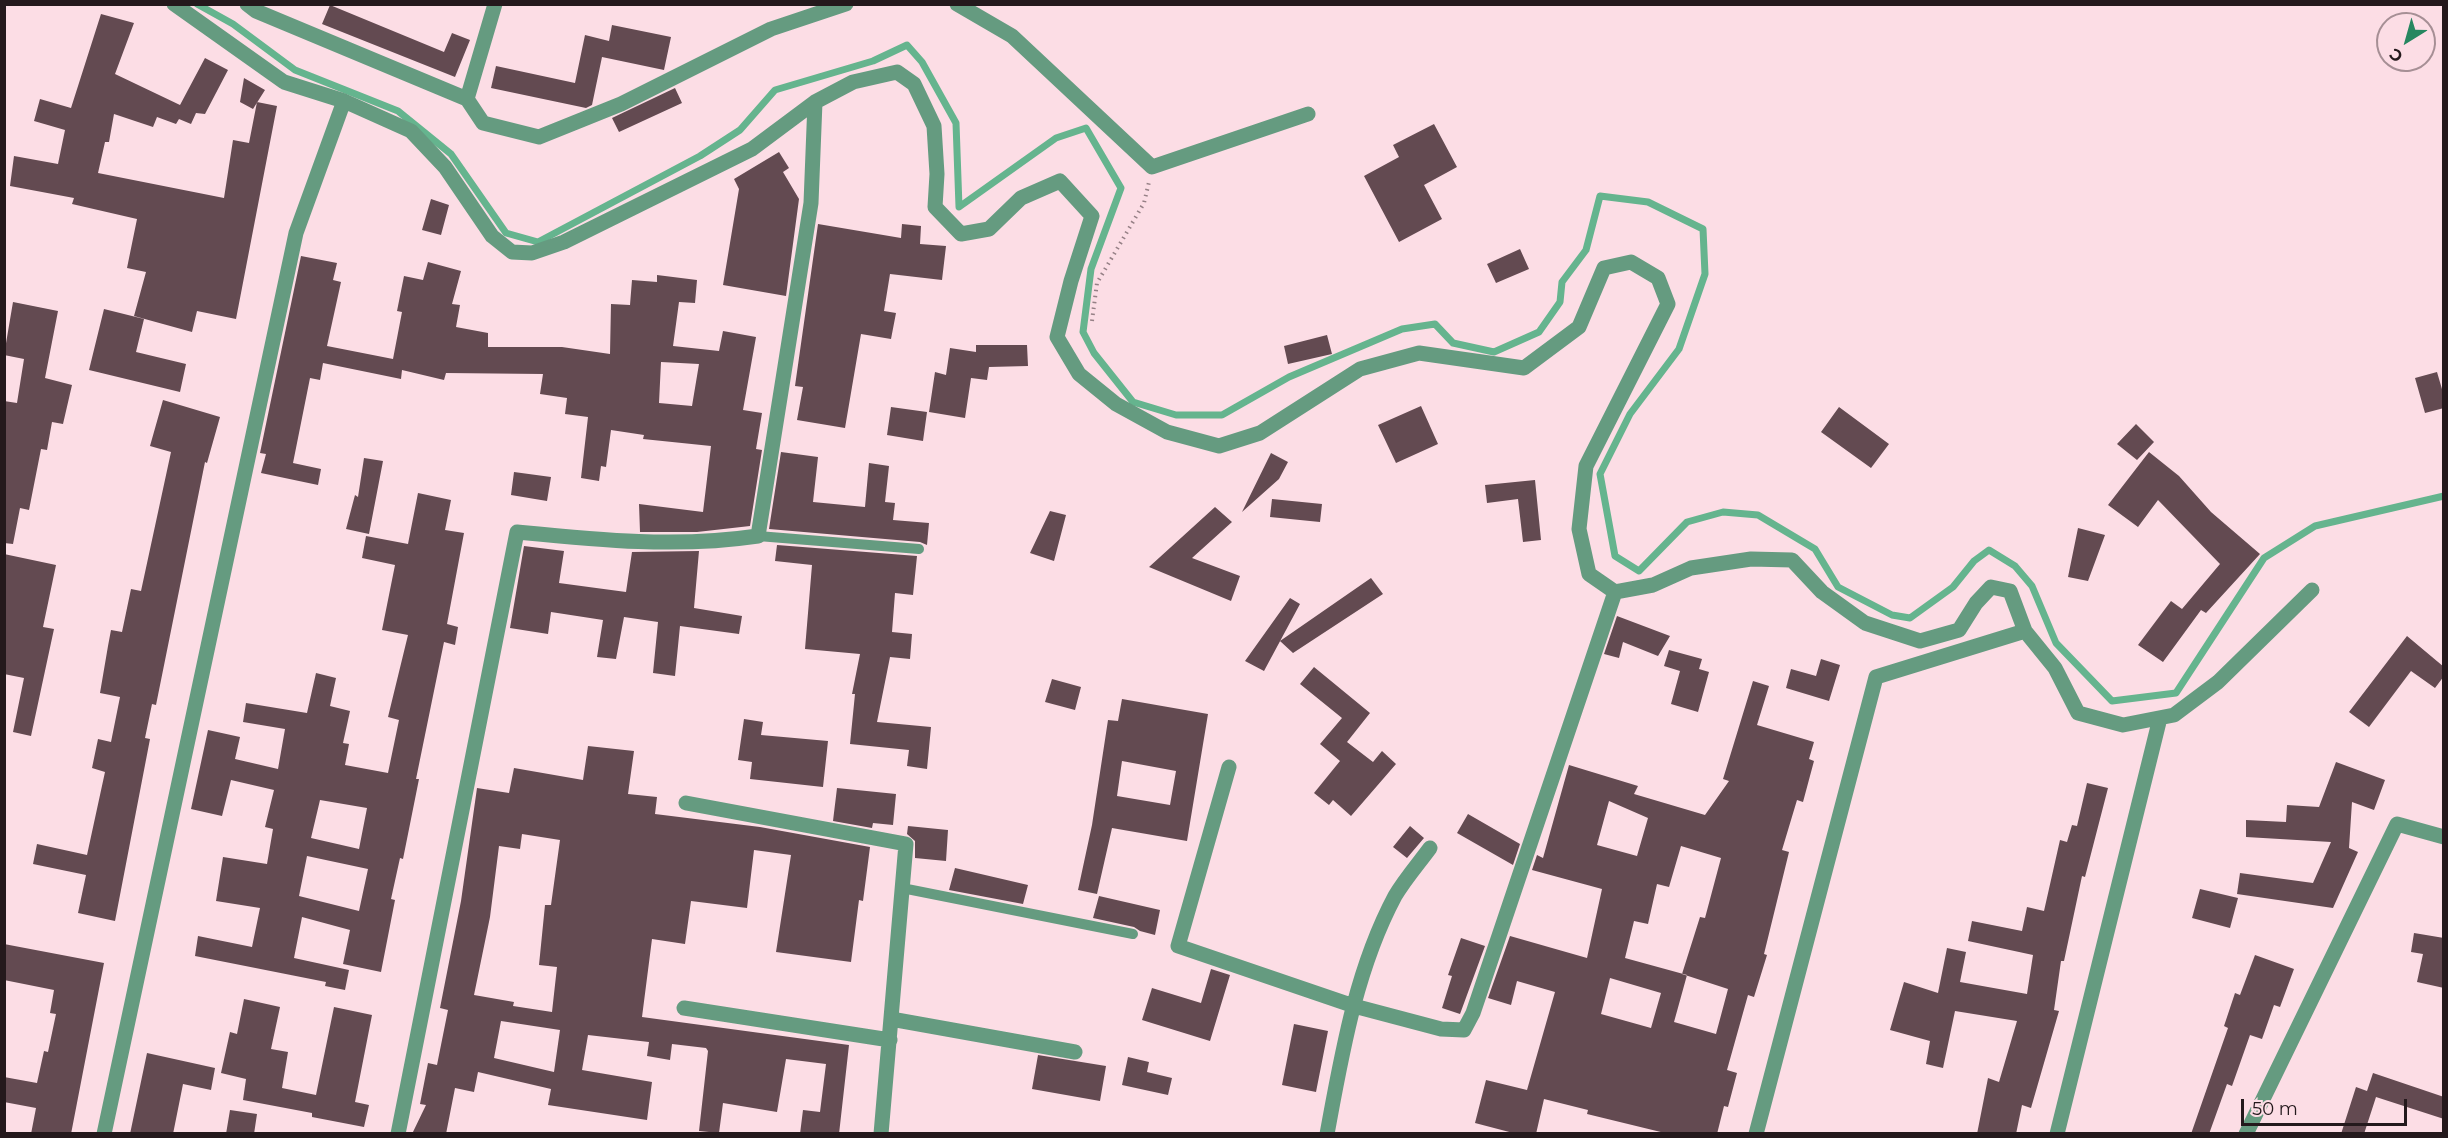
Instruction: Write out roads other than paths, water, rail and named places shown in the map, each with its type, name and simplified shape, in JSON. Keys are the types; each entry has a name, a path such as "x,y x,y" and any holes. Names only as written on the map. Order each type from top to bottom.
{"street":[{"path":"174,4 284,82 344,101 411,131 445,167 492,236 512,252 531,253 564,242 752,149 815,102 853,82 897,72 914,84 934,126 937,174 935,207 961,234 989,229 1021,198 1060,181 1092,216 1071,280 1057,337 1079,374 1116,404 1167,432 1219,446 1260,433 1360,369 1419,353 1524,368 1579,327 1604,268 1631,262 1658,278 1668,304 1586,466 1579,529 1589,574 1615,592 1653,585 1691,568 1751,559 1792,560 1822,592 1865,622 1920,641 1959,630 1976,603 1991,587 2010,591 2025,631 2055,668 2078,713 2122,725 2174,715 2218,682 2312,590"},
{"path":"247,4 256,11 347,51 467,99 483,123 539,137 621,104 771,29 846,4"},
{"path":"467,99 495,4"},
{"path":"957,4 1012,36 1152,167 1308,114"},
{"path":"104,1134 296,233 344,101"},
{"path":"398,1134 517,532 669,544 719,542 758,536 811,203 815,102"},
{"path":"1229,767 1178,946 1354,1006 1441,1029 1464,1030 1473,1012 1615,592"},
{"path":"1756,1134 1876,677 2025,631"},
{"path":"2057,1134 2160,718"},
{"path":"686,803 906,844 881,1134"},
{"path":"2246,1134 2397,824 2444,837"},
{"path":"1327,1134 1354,1006 1373,944 1396,895 1430,848"},
{"path":"684,1008 890,1040"},
{"path":"891,1019 1075,1052"}],"lane":[{"path":"758,536 919,549"},
{"path":"902,888 1133,933"}],"waterway":[{"path":"197,4 233,24 295,70 398,111 451,154 506,233 538,242 700,156 740,130 775,90 873,61 907,45 922,62 956,123 959,207 1056,138 1086,128 1121,188 1091,269 1083,332 1094,353 1133,402 1176,415 1222,415 1289,377 1402,329 1435,324 1453,343 1494,352 1539,332 1560,302 1562,282 1586,250 1600,196 1648,202 1703,229 1705,274 1679,349 1630,414 1600,474 1615,556 1639,571 1687,522 1723,512 1758,515 1815,549 1838,587 1892,615 1910,618 1953,587 1974,561 1989,550 2015,566 2032,586 2056,643 2112,701 2176,693 2264,558 2315,526 2444,496"}]}
